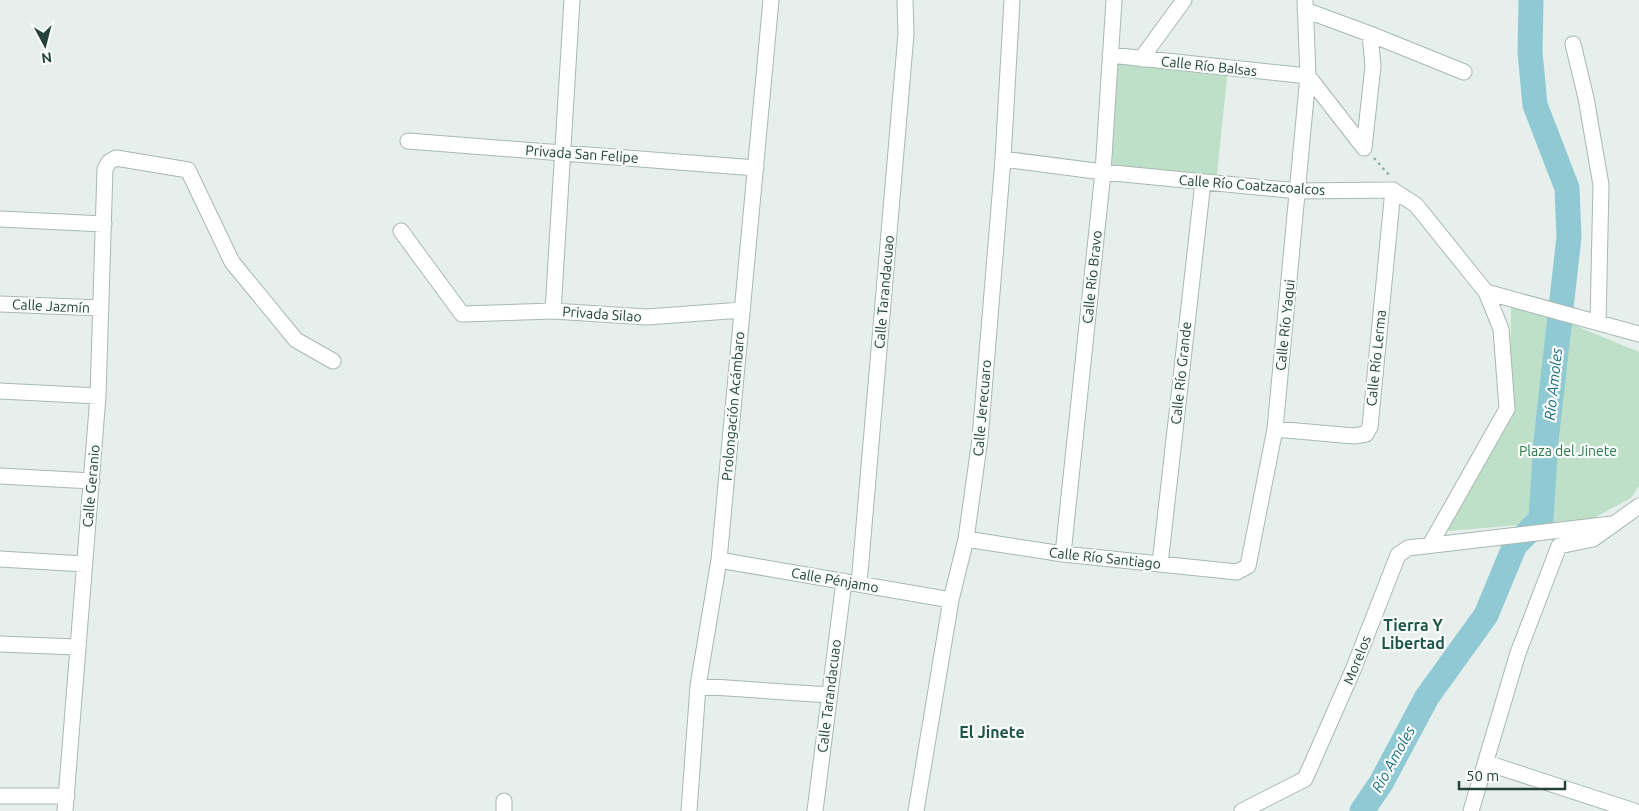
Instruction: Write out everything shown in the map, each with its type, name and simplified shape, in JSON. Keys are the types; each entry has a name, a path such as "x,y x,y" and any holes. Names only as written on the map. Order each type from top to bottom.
{"street":[{"path":"553,311 561,153 572,0"},
{"name":"Prolongación Acámbaro","path":"689,811 698,686 719,560 771,0"},
{"name":"Calle Tarandacuao","path":"815,811 829,695 852,583 906,44 905,0"},
{"name":"Calle Jerecuaro","path":"916,811 951,600 966,539 980,439 1003,159 1012,0"},
{"name":"Calle Río Bravo","path":"1063,554 1103,172 1114,0"},
{"path":"1141,59 1184,0"},
{"path":"1305,5 1464,72"},
{"name":"Calle Río Yaqui","path":"1244,570 1248,566 1275,429 1308,76 1305,5"},
{"path":"1308,76 1364,148 1373,66 1370,34"},
{"path":"1573,44 1586,98 1601,185 1591,320"},
{"name":"Calle Río Balsas","path":"1110,55 1308,76"},
{"name":"Privada San Felipe","path":"408,141 756,168"},
{"name":"Calle Geranio","path":"66,803 98,396 105,169 109,162 116,158 188,170 232,262 296,340 333,361"},
{"name":"Calle Río Coatzacoalcos","path":"1003,159 1103,172 1298,191 1393,190"},
{"name":"Calle Río Grande","path":"1160,564 1203,182"},
{"path":"1393,190 1416,205 1486,292 1501,329 1507,409 1430,545"},
{"name":"Calle Río Lerma","path":"1275,429 1354,436 1366,434 1370,427 1393,190"},
{"path":"0,219 104,224"},
{"name":"Privada Silao","path":"401,231 462,314 553,311 647,317 742,310"},
{"path":"1486,292 1639,334"},
{"name":"Calle Jazmín","path":"0,304 101,308"},
{"path":"0,391 98,396"},
{"path":"0,476 92,481"},
{"path":"1471,811 1487,763 1518,653 1559,546 1593,539 1639,506"},
{"name":"Morelos","path":"1242,811 1306,779 1353,670 1398,555 1408,548 1612,524"},
{"name":"Calle Río Santiago","path":"966,539 1063,554 1237,572 1244,570"},
{"path":"0,559 84,564"},
{"name":"Calle Pénjamo","path":"719,560 951,600"},
{"path":"0,644 77,647"},
{"path":"698,686 829,695"},
{"path":"1487,763 1634,811"},
{"path":"0,796 66,803"}],"green space":[{"path":"1110,55 1228,68 1216,184 1103,172"},
{"name":"Plaza del Jinete","path":"1511,307 1569,323 1639,352 1639,486 1631,498 1592,519 1449,531 1446,523 1510,413"}],"waterway":[{"name":"Río Amoles","path":"1362,811 1381,783 1427,697 1486,615 1515,545 1541,519 1546,441 1569,237 1567,188 1535,105 1530,52 1531,0"}],"district":[{"name":"Tierra Y Libertad","path":"1413,634"},
{"name":"El Jinete","path":"992,732"}]}
